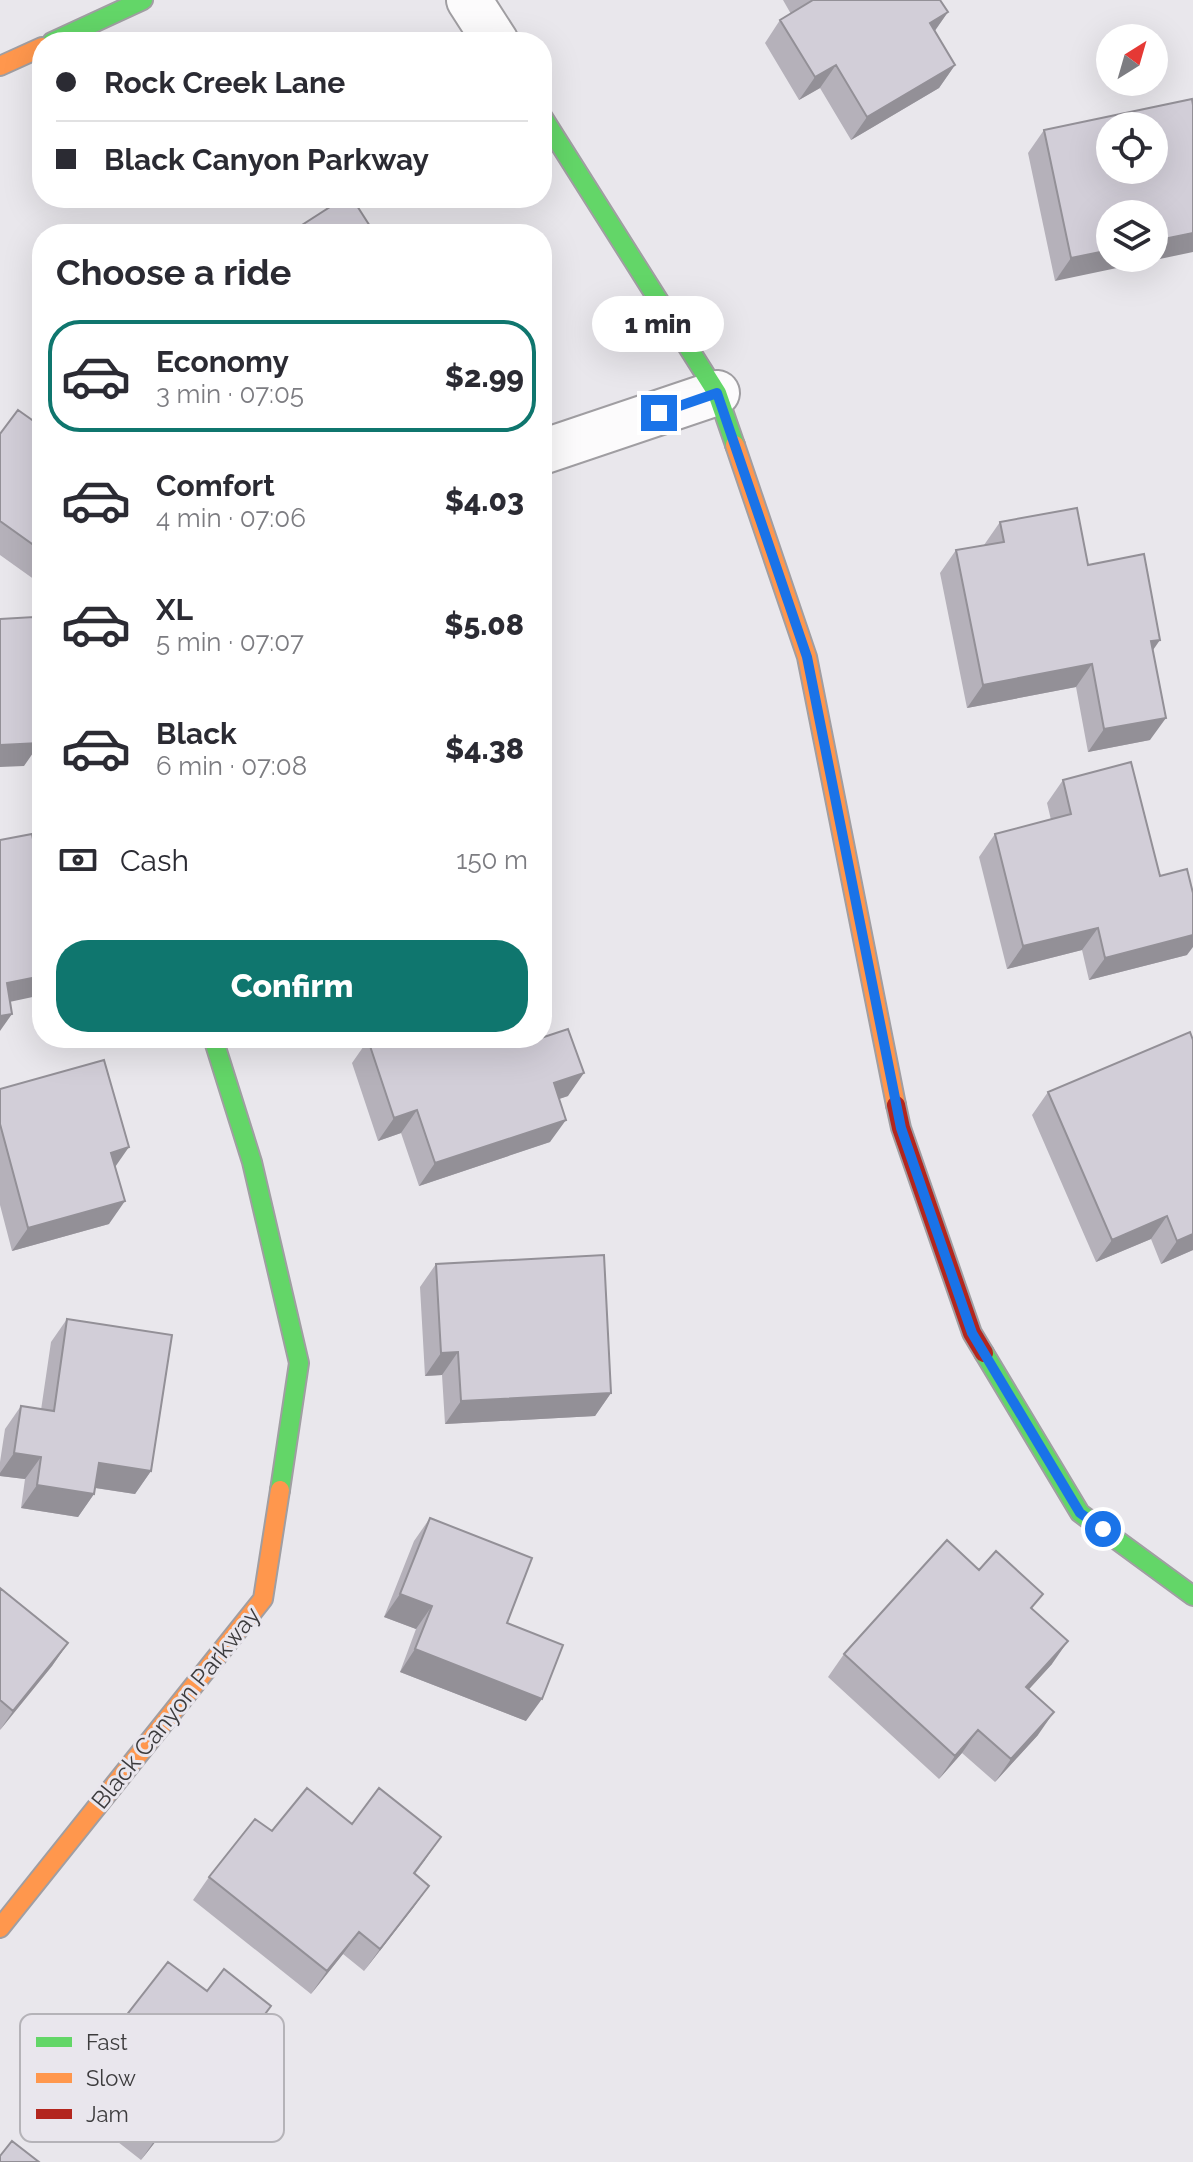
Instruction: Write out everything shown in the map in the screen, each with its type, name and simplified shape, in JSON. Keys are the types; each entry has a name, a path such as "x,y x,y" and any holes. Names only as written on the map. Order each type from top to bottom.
{"street":[{"path":"74,32 143,0"},
{"path":"469,0 490,32"},
{"path":"0,66 32,52"},
{"path":"552,132 717,393 807,657 901,1128 972,1333 1080,1513 1193,1596"},
{"path":"552,449 717,393"},
{"name":"Black Canyon Parkway","path":"0,1928 263,1599 299,1363 252,1162 216,1048"}],"building":[{"path":"813,0 940,0 948,12 930,23 955,65 867,117 836,65 815,77 780,20"},
{"path":"1192,99 1193,233 1168,238 1168,200 1096,200 1096,253 1071,258 1044,130 1096,119 1096,184 1168,184 1168,112 1130,112"},
{"path":"328,208 358,208 369,224 304,224"},
{"path":"18,410 32,420 32,544 0,521 0,434"},
{"path":"1077,508 1088,565 1144,554 1160,640 1151,641 1166,718 1104,729 1092,664 983,685 956,550 1004,542 1000,522"},
{"path":"32,617 32,743 0,745 0,619"},
{"path":"1131,762 1160,876 1187,869 1193,893 1193,935 1105,958 1098,928 1023,946 995,834 1071,814 1063,780"},
{"path":"32,834 32,978 7,983 12,1014 0,1016 0,840"},
{"path":"568,1029 584,1073 554,1083 566,1120 435,1163 417,1110 394,1118 371,1048 552,1048 552,1034"},
{"path":"1190,1032 1193,1040 1193,1234 1177,1241 1167,1216 1112,1240 1048,1092"},
{"path":"104,1060 129,1147 111,1153 125,1201 28,1228 0,1124 0,1089"},
{"path":"604,1255 611,1393 461,1401 458,1352 441,1353 436,1264"},
{"path":"67,1319 172,1335 151,1471 99,1463 94,1494 37,1485 41,1457 14,1453 21,1406 54,1411"},
{"path":"430,1518 532,1558 507,1623 563,1645 542,1699 415,1649 432,1606 400,1594"},
{"path":"947,1540 979,1570 996,1551 1043,1594 1031,1608 1068,1641 1026,1687 1054,1712 1011,1759 978,1730 955,1756 844,1654"},
{"path":"0,1588 68,1643 13,1711 0,1700"},
{"path":"307,1788 352,1824 379,1788 441,1837 414,1873 429,1886 380,1949 359,1932 327,1971 209,1877 255,1819 272,1831"},
{"path":"168,1962 207,1991 224,1969 271,2006 265,2014 127,2014"},
{"path":"12,2141 39,2162 0,2162 0,2156"}],"traffic: fast":[{"path":"74,32 143,0"},
{"path":"552,132 717,393 735,445"},
{"path":"216,1048 252,1162 299,1363 280,1490"},
{"path":"984,1353 1080,1513 1193,1596"}],"traffic: slow":[{"path":"0,66 32,52"},
{"path":"735,445 807,657 896,1105"},
{"path":"0,1928 263,1599 280,1490"}],"traffic: jam":[{"path":"896,1105 901,1128 972,1333 984,1353"}],"route":[{"path":"659,413 717,393 807,657 901,1128 972,1333 1080,1513 1103,1529"}]}
